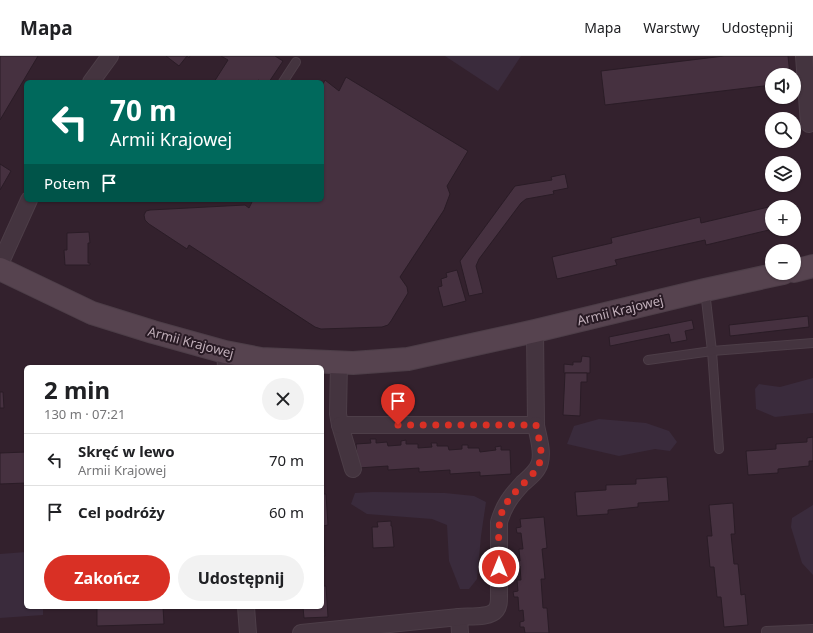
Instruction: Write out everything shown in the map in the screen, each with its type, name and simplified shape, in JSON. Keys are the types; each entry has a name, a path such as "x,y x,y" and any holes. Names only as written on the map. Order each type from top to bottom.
{"street":[{"path":"93,80 110,56"},
{"path":"804,56 810,95 810,124"},
{"path":"0,264 28,202"},
{"path":"801,269 813,266"},
{"name":"Armii Krajowej","path":"0,269 92,313 153,332 226,360 261,359 339,363 408,358 535,331 765,277"},
{"path":"301,633 482,616 496,611 499,597 499,522 506,503 535,471 540,462 541,449 536,425 535,331"},
{"path":"339,363 338,414 353,469"},
{"path":"340,425 536,425"},
{"path":"246,609 248,633"},
{"path":"459,617 460,633"}],"lane":[{"path":"284,80 296,62"},
{"path":"705,290 712,351 719,449"},
{"path":"648,360 712,351 813,343"},
{"path":"766,633 766,631 813,629"}],"shaded area":[{"path":"445,56 521,56 498,91"},
{"path":"813,378 813,413 775,417 756,409 755,389 759,384 780,387"},
{"path":"599,419 646,423 669,431 677,442 670,451 655,449 619,456 567,444 574,426"},
{"path":"355,493 445,493 474,496 486,502 477,579 469,589 460,589 449,561 447,525 432,519 367,514 351,504"},
{"path":"813,505 813,575 802,563 791,527 792,518"},
{"path":"24,552 24,609 43,609 43,615 0,618 0,554"}],"building":[{"path":"0,56 38,56 0,120"},
{"path":"166,56 187,56 179,66"},
{"path":"221,56 275,56 283,61 270,80 215,80 228,60"},
{"path":"724,56 788,56 789,68 765,68 765,86 605,105 601,71"},
{"path":"346,77 468,151 447,186 450,194 444,210 400,277 407,287 408,293 388,325 382,327 321,329 315,327 189,245 187,249 149,224 145,220 144,215 146,211 150,210 245,205 249,208 252,202 324,202 325,80 339,91"},
{"path":"0,164 11,171 0,190"},
{"path":"565,174 568,188 553,191 554,194 526,199 521,203 479,259 476,266 483,293 469,296 460,261 515,186 552,180 551,177"},
{"path":"765,208 765,231 706,245 705,240 615,260 617,265 557,279 552,257 612,243 611,238 700,217 701,223"},
{"path":"89,232 90,243 88,243 88,263 90,263 90,265 65,265 64,250 67,250 67,233"},
{"path":"457,270 466,301 443,307 438,287 442,286 441,279 447,277 446,273"},
{"path":"808,316 809,327 730,336 729,325"},
{"path":"692,320 694,329 685,331 687,340 671,343 669,334 610,346 609,337"},
{"path":"582,356 590,357 590,373 564,373 564,364 573,365 573,362 581,362"},
{"path":"565,373 587,373 587,382 581,382 580,416 563,415"},
{"path":"0,392 3,392 4,408 0,408"},
{"path":"813,437 813,461 809,461 809,466 778,469 778,473 748,475 746,451 776,449 776,444 807,442 807,438"},
{"path":"370,439 376,439 376,443 387,442 388,446 401,445 401,441 406,440 406,444 418,444 418,448 432,447 431,443 437,443 437,446 448,446 449,450 462,449 462,445 468,445 468,448 479,448 480,452 496,450 495,447 501,446 501,450 510,450 511,474 480,476 480,472 450,474 450,470 419,472 419,468 388,470 388,466 358,468 356,444 371,443"},
{"path":"24,452 24,483 0,484 0,453"},
{"path":"667,477 669,501 638,503 638,507 608,510 608,514 577,516 575,492 606,490 606,485 636,484 636,479"},
{"path":"324,494 326,494 328,525 324,526"},
{"path":"733,503 735,534 731,534 734,564 738,564 741,595 745,594 748,625 724,627 721,597 717,597 714,567 710,567 707,536 712,536 709,505"},
{"path":"544,517 547,548 542,549 545,579 541,579 543,608 547,608 549,633 525,633 524,627 520,627 520,622 524,621 523,610 519,611 518,597 514,597 513,592 518,591 517,580 521,580 520,566 516,567 515,562 520,561 519,549 523,549 521,533 517,533 516,528 521,527 520,519"},
{"path":"391,521 394,547 373,548 372,527 378,527 377,522"},
{"path":"324,586 326,586 328,617 304,618 303,609 324,609"},
{"path":"97,609 163,609 164,624 97,626"}],"route":[{"path":"398,425 536,425 541,449 540,462 535,471 506,503 502,513 499,522 499,567"}]}
